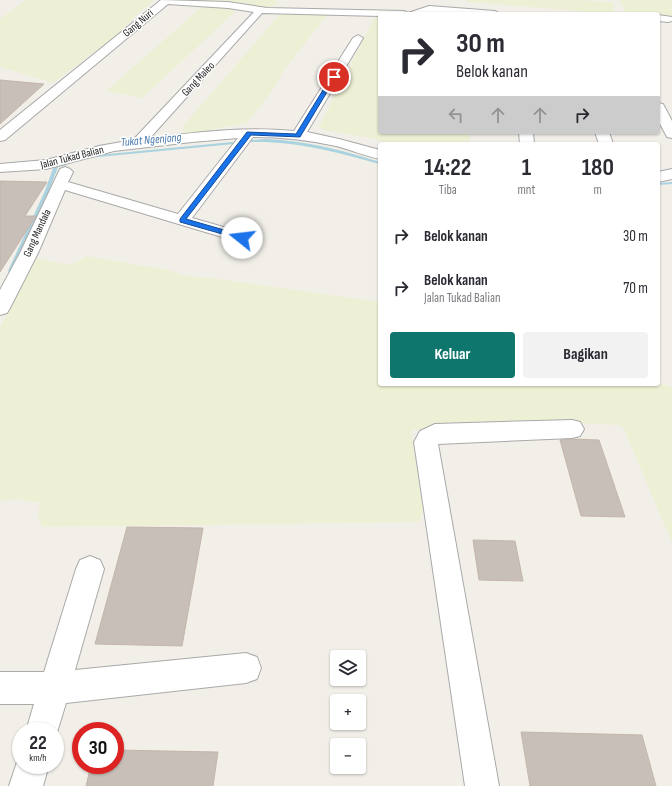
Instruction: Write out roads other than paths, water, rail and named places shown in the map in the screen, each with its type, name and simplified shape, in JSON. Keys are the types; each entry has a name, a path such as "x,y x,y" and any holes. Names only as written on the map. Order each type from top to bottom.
{"street":[{"path":"280,11 287,0"},
{"name":"Gang Nuri","path":"0,137 165,1 280,11 378,13"},
{"path":"419,12 429,9 469,12"},
{"name":"Gang Maleo","path":"137,144 258,14"},
{"path":"298,136 358,38"},
{"path":"660,111 672,134"},
{"path":"182,220 249,133"},
{"name":"Jalan Tukad Balian","path":"0,168 36,166 71,158 99,149 249,133 298,136 334,142 378,154"},
{"name":"Gang Mandala","path":"0,308 29,253 71,158"},
{"path":"660,177 672,174"},
{"path":"60,184 242,238"},
{"path":"482,786 426,442 428,438 435,434 572,429"},
{"path":"45,722 90,569"},
{"path":"0,688 56,688 246,668"},
{"path":"26,786 29,774"}],"waterway":[{"name":"Tukat Ngenjong","path":"250,141 283,141 300,143 378,162"},
{"name":"Tukat Ngenjong","path":"88,157 232,143"},
{"path":"11,271 46,193 56,166 65,164"},
{"name":"Tukat Ngenjong","path":"660,184 672,183"}]}
